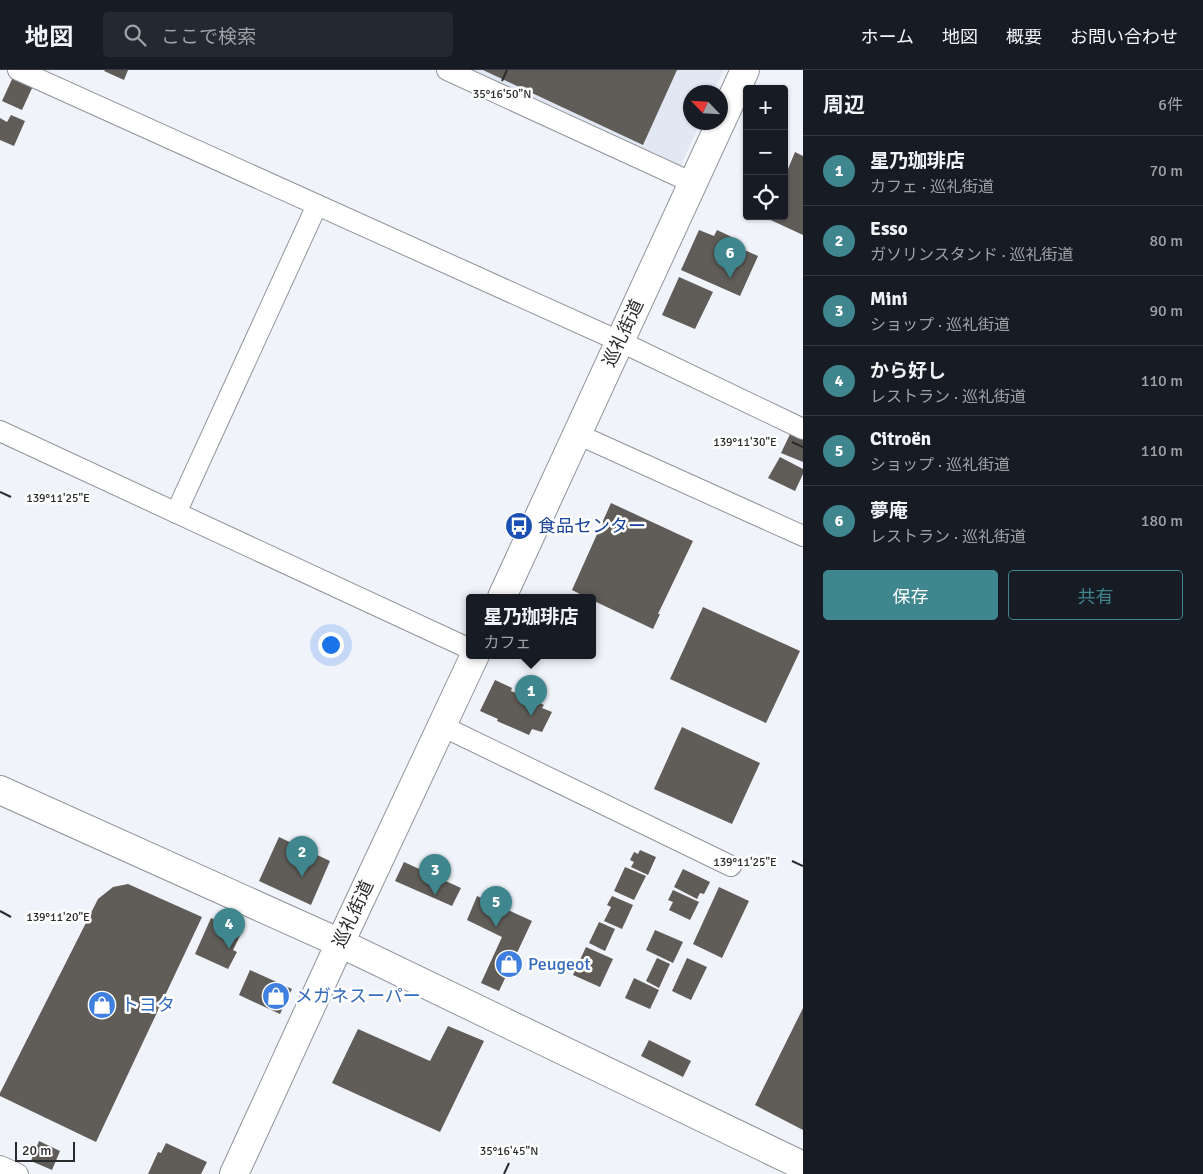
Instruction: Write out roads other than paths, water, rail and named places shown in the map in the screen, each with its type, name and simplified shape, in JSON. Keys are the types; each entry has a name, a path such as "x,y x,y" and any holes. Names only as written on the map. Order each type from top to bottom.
{"street":[{"path":"18,70 619,341 803,428"},
{"path":"447,70 693,183"},
{"name":"巡礼街道","path":"503,594 745,70"},
{"path":"176,513 317,205"},
{"path":"0,431 466,647"},
{"path":"578,434 803,536"},
{"name":"巡礼街道","path":"234,1174 473,659"},
{"path":"442,726 731,866"},
{"path":"0,792 340,943 803,1166"},
{"path":"0,1166 18,1174"}],"place":[{"name":"夢庵","path":"730,278"},
{"name":"食品センター","path":"519,526"},
{"name":"星乃珈琲店","path":"531,716"},
{"name":"Esso","path":"302,877"},
{"name":"Mini","path":"435,895"},
{"name":"Citroën","path":"496,927"},
{"name":"から好し","path":"229,949"},
{"name":"Peugeot","path":"509,964"},
{"name":"メガネスーパー","path":"276,996"},
{"name":"トヨタ","path":"102,1005"}]}
